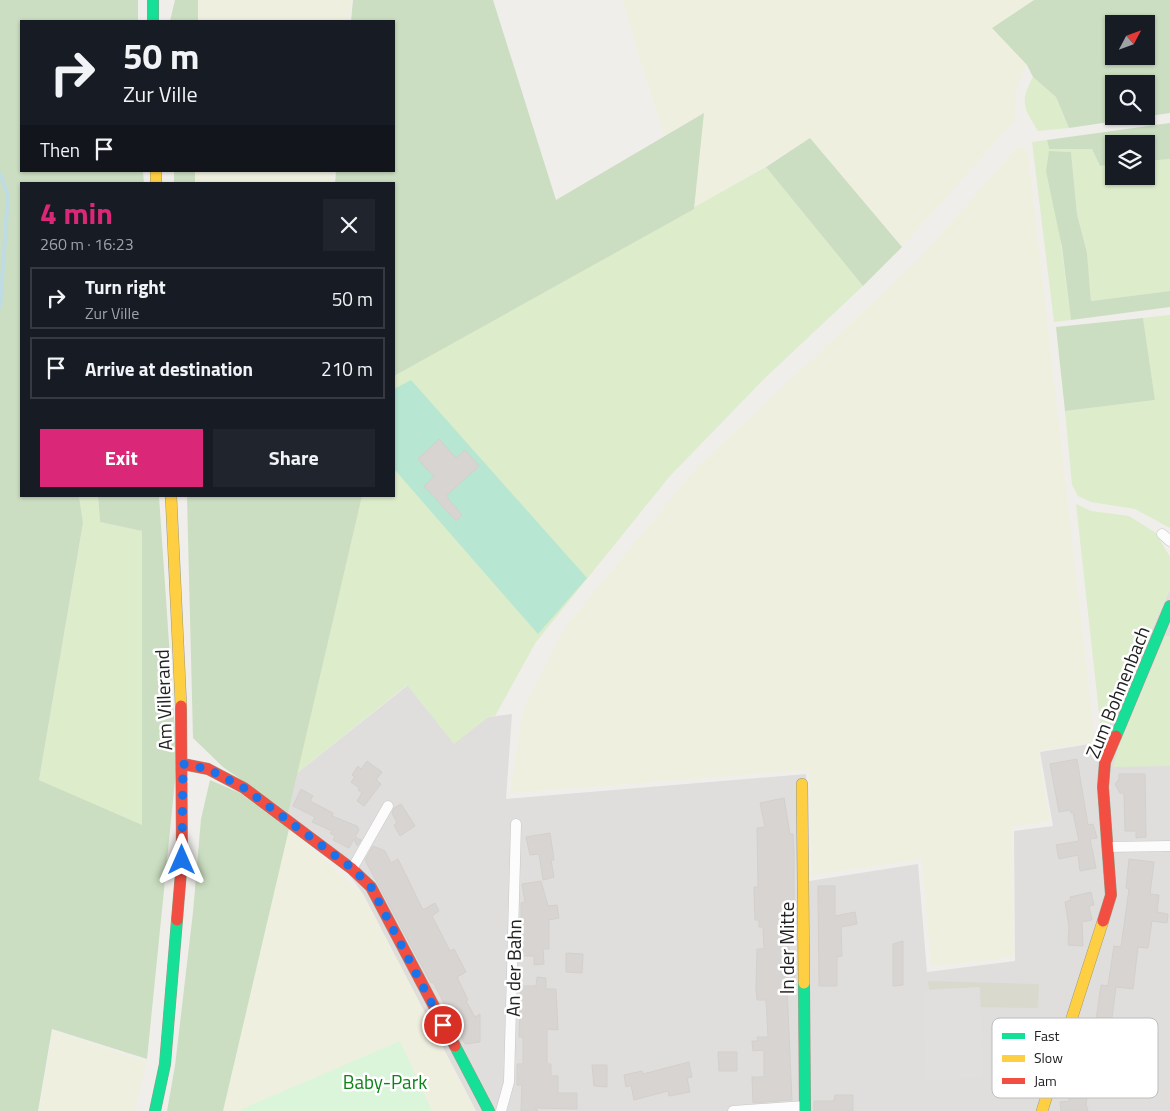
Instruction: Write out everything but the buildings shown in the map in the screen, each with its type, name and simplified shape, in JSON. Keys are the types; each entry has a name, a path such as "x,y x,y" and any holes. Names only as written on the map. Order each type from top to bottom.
{"street":[{"path":"153,0 153,20"},
{"name":"Am Villerand","path":"155,1111 165,1064 182,860 183,764 171,497"},
{"name":"Zum Bohnenbach","path":"1071,1018 1110,895 1103,787 1105,762 1170,606"},
{"path":"183,764 208,769 230,779 352,868 371,887 489,1111"},
{"name":"In der Mitte","path":"802,784 805,1109"},
{"path":"352,868 388,806"},
{"name":"An der Bahn","path":"501,1111 509,1082 516,824"},
{"path":"1108,847 1170,846"},
{"name":"Zum Bohnenbach","path":"1042,1111 1046,1098"},
{"path":"733,1111 805,1109"}],"shaded area":[{"path":"1170,589 1170,1111 476,1111 363,894 348,873 287,816 296,774 408,685 454,743 488,717 512,714 506,799 806,774 809,881 918,864 927,972 1015,961 1014,831 1053,826 1040,752 1096,743 1102,740"},
{"path":"928,981 1039,984 1038,1008 931,1006"},
{"path":"980,987 983,1078 926,1080 923,990"}],"green space":[{"path":"0,0 138,0 138,20 20,20 20,172 143,172 144,182 20,182 20,497 79,497 83,523 39,780 142,825 142,531 100,522 98,497 159,497 177,761 147,1059 52,1029 38,1111 0,1111"},
{"path":"175,0 198,0 198,20 170,20"},
{"path":"198,0 351,0 349,20 198,20"},
{"path":"353,0 493,0 556,200 704,113 694,209 395,375 395,182 335,182 336,172 395,172 395,20 351,20"},
{"path":"622,0 1034,0 992,28 1027,65 1016,89 1015,120 902,247 810,138 694,209 704,113 664,136"},
{"path":"1034,0 1170,0 1170,113 1155,115 1155,75 1105,75 1105,123 1069,128 1056,97 1033,77 1027,65 992,28"},
{"path":"1033,77 1056,97 1069,128 1038,131 1029,117 1025,105 1026,93"},
{"path":"1170,123 1170,159 1155,160 1155,135 1105,135 1105,165 1100,166 1092,149 1049,149 1047,140"},
{"path":"810,138 902,247 863,286 766,167"},
{"path":"1047,140 1049,149 1092,149 1100,166 1105,165 1105,185 1155,185 1155,160 1170,159 1170,291 1091,301 1087,253 1077,214 1071,152 1049,151 1071,320 1054,322 1032,142"},
{"path":"1018,146 1024,147 1028,153 1095,742 1038,751 1050,821 1011,827 1014,957 931,967 922,859 812,875 809,770 510,793 523,709 565,627 696,468 920,258"},
{"path":"1049,151 1071,152 1077,214 1087,253 1091,301 1170,291 1170,307 1071,320 1062,247 1046,171"},
{"path":"766,167 863,286 767,376 670,476 536,642 495,716 488,717 454,744 407,685 296,774 362,497 395,497 395,375"},
{"path":"174,172 195,172 195,182 174,182"},
{"path":"195,172 334,172 333,182 195,182"},
{"path":"1170,315 1170,528 1135,509 1091,502 1078,496 1072,485 1065,411 1155,400 1143,318"},
{"path":"1143,318 1155,400 1065,411 1056,327"},
{"path":"411,380 587,578 538,634 395,470 395,388"},
{"path":"79,497 98,497 100,522 142,531 142,826 39,780 83,523"},
{"path":"187,497 362,497 288,813 223,767 193,738"},
{"path":"1076,504 1091,511 1129,516 1156,533 1170,557 1170,589 1102,740"},
{"path":"1165,636 1170,636 1170,766 1113,767 1120,743"},
{"path":"210,780 240,793 289,829 223,1111 167,1111 175,1066 193,912 201,819"},
{"path":"289,829 363,894 476,1111 223,1111"},
{"path":"53,1031 147,1062 135,1111 39,1111"},
{"name":"Baby-Park","path":"400,1041 432,1111 241,1111 242,1109"}],"waterway":[{"path":"0,174 8,195 0,308"}],"traffic: fast":[{"path":"153,0 153,20"},
{"path":"1116,736 1170,606"},
{"path":"155,1111 165,1064 177,920"},
{"path":"804,983 805,1111"},
{"path":"455,1046 489,1111"}],"traffic: slow":[{"path":"156,172 156,182"},
{"path":"171,497 181,706"},
{"path":"802,784 804,983"},
{"path":"1072,1018 1103,921"},
{"path":"1042,1111 1046,1098"}],"traffic: jam":[{"path":"177,920 182,860 181,706"},
{"path":"1103,921 1111,895 1103,787 1105,762 1116,736"},
{"path":"183,764 208,769 244,788 352,869 371,887 455,1046"}],"route":[{"path":"182,860 183,764 208,769 244,788 352,868 371,887 443,1025"}]}
